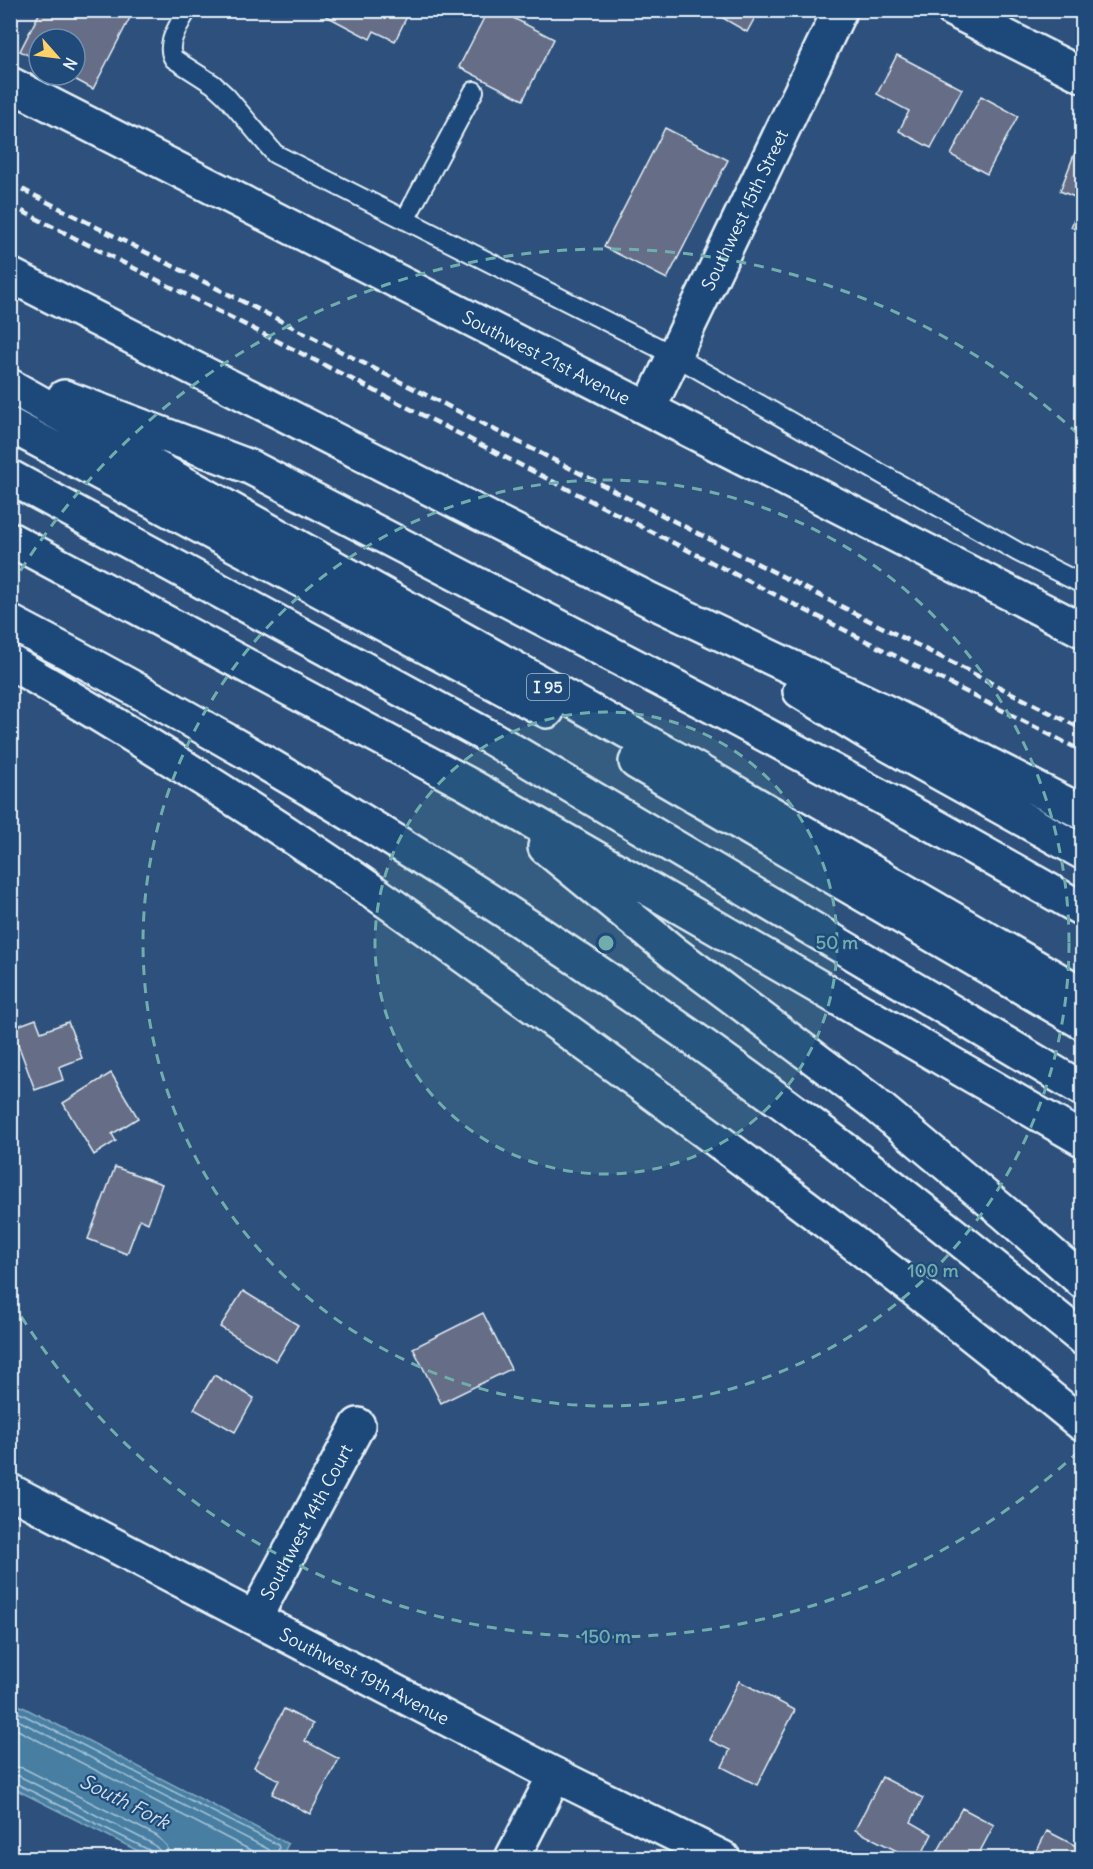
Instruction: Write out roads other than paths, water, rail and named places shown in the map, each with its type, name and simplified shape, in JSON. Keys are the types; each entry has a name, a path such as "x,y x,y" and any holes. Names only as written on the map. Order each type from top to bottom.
{"main road":[{"name":"Southwest 15th Street","path":"649,408 840,10"},
{"path":"953,10 1083,75"},
{"name":"Southwest 21st Avenue","path":"10,84 1083,630"},
{"path":"10,275 650,600 890,714 1083,812"},
{"path":"10,377 250,467 701,700 1083,909"},
{"name":"I 95","path":"10,386 680,761 1083,994"},
{"path":"10,425 585,732 1083,1022"},
{"path":"10,477 491,738 1083,1089"},
{"path":"10,539 469,785 1083,1139"},
{"path":"650,600 876,737 1083,852"},
{"path":"10,622 112,676 274,769 516,916 660,1015 819,1130 896,1188 1083,1338"},
{"path":"10,662 237,801 409,916 849,1238 984,1343 1083,1424"},
{"path":"469,785 674,953 870,1100 1083,1281"},
{"name":"Southwest 14th Court","path":"255,1617 358,1425"},
{"name":"Southwest 19th Avenue","path":"10,1491 555,1775 723,1858"},
{"path":"512,1858 555,1775"}],"lane":[{"path":"187,10 170,46 170,54 174,59 213,84 226,96 275,154 675,356 1018,552 1083,584"},
{"path":"405,220 474,92"}],"water":[{"name":"South Fork","path":"11,1701 288,1844 281,1858 152,1858 11,1787"}],"railway":[{"path":"10,183 1082,729"},
{"path":"10,205 1082,751"}]}
